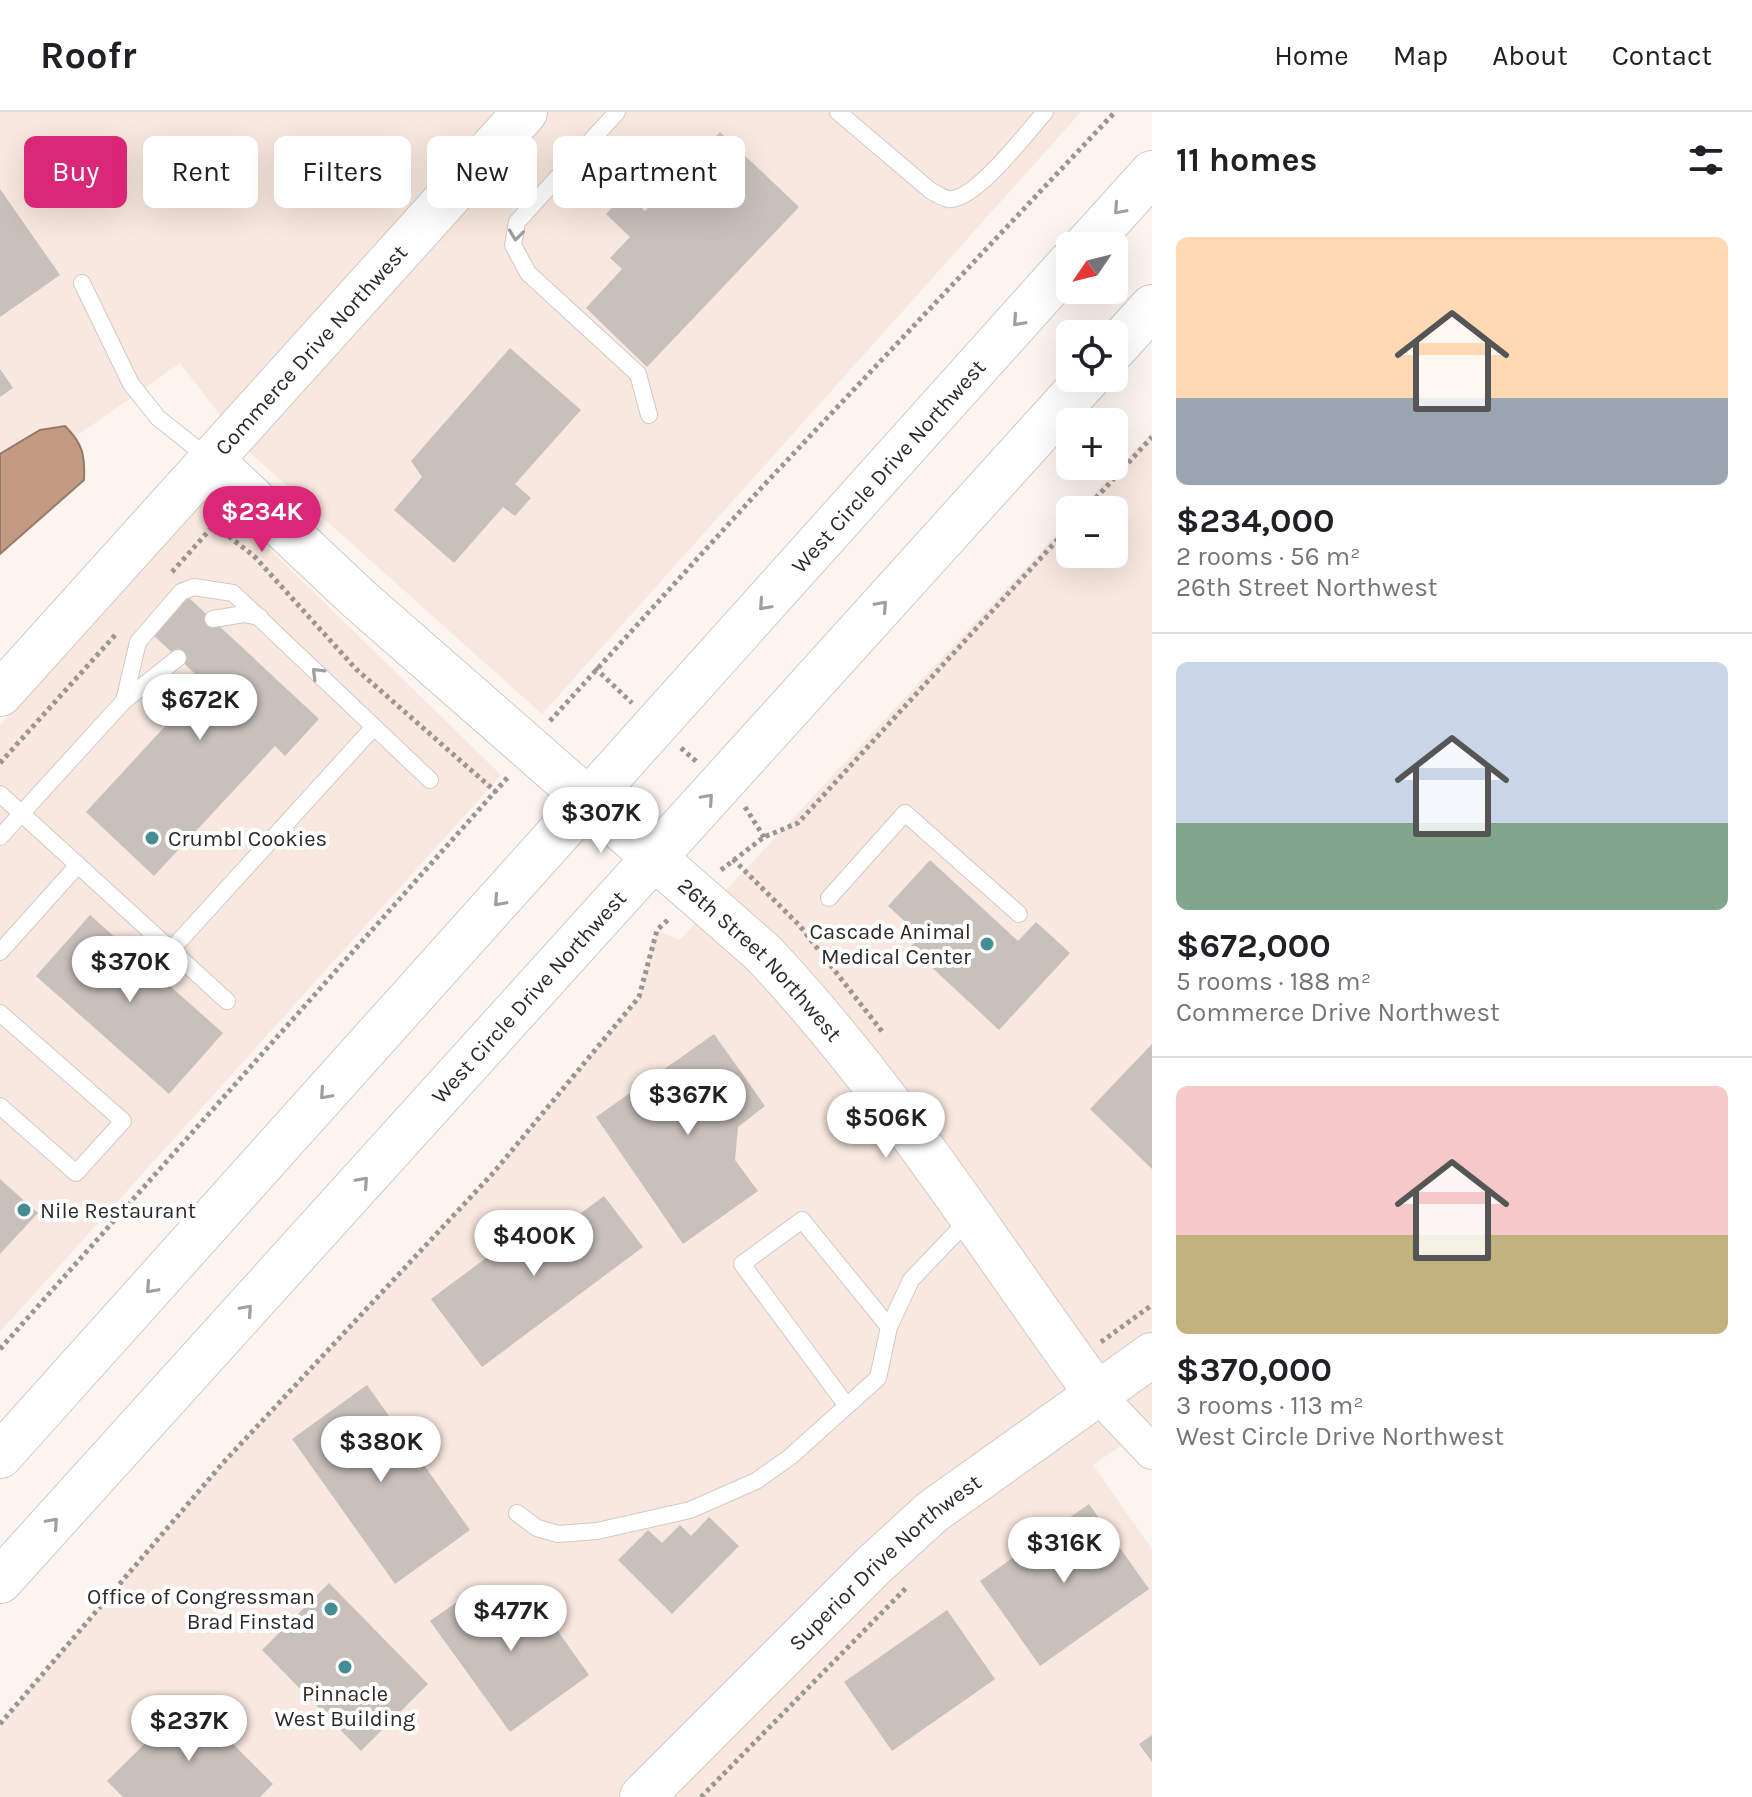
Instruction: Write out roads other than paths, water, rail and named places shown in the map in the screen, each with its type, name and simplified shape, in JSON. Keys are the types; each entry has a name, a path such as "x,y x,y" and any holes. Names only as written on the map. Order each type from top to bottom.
{"main road":[{"name":"Commerce Drive Northwest","path":"0,694 525,112"},
{"path":"1099,232 1152,173"},
{"name":"West Circle Drive Northwest","path":"0,1456 1056,279"},
{"path":"1128,334 1152,307"},
{"name":"West Circle Drive Northwest","path":"0,1581 1075,392"},
{"name":"26th Street Northwest","path":"210,459 360,600 656,857 762,952 794,985 971,1217 1097,1394"},
{"name":"Superior Drive Northwest","path":"642,1797 932,1512 1152,1355"}],"street":[{"path":"1097,1394 1152,1452"}],"lane":[{"path":"617,112 517,222 513,245 528,273 638,374 649,415"},
{"path":"838,112 931,191 948,199 966,196 1045,112"},
{"path":"82,283 131,384 158,418 210,459"},
{"path":"124,701 138,642 181,592 194,587 233,593 430,780"},
{"path":"213,619 244,614 260,617"},
{"path":"0,837 124,701 178,658"},
{"path":"171,950 373,728"},
{"path":"0,794 227,1001"},
{"path":"829,898 905,813 1019,914"},
{"path":"0,952 78,865"},
{"path":"0,1013 123,1121 76,1173 0,1106"},
{"path":"517,1513 537,1528 558,1534 597,1531 690,1510 756,1481 790,1457 878,1378 889,1327 911,1280 971,1217"},
{"path":"847,1406 742,1264 802,1220 889,1327"}],"place":[{"name":"Crumbl Cookies","path":"152,838"},
{"name":"Cascade Animal Medical Center","path":"987,944"},
{"name":"Nile Restaurant","path":"24,1210"},
{"name":"Office of Congressman Brad Finstad","path":"331,1609"},
{"name":"Pinnacle West Building","path":"345,1667"}]}
